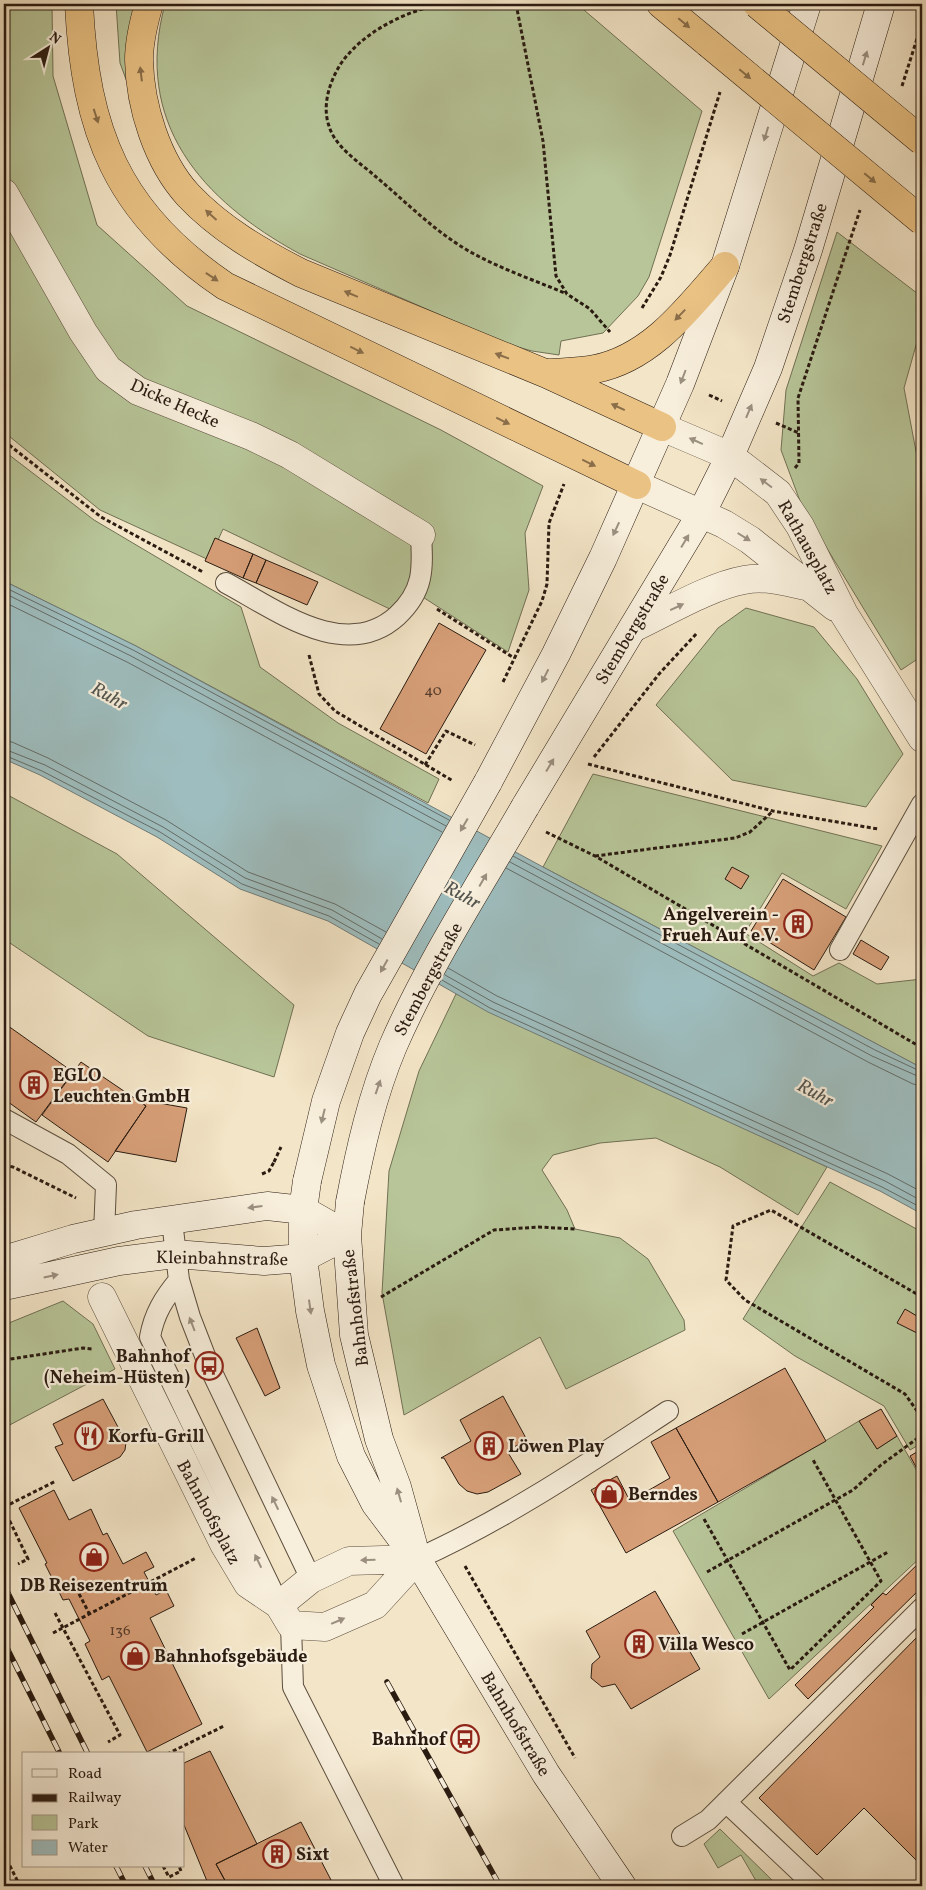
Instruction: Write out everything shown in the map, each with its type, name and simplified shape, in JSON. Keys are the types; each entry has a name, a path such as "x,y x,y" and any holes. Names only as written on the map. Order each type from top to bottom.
{"highway":[{"path":"79,4 81,52 91,100 116,173 134,202 172,244 198,268 234,290 637,485"},
{"path":"149,4 139,59 145,107 167,163 187,193 214,219 266,255 301,273 547,374 662,427"},
{"path":"661,4 922,221"},
{"path":"757,4 922,141"},
{"path":"547,374 596,369 634,354 660,336 725,266"}],"main road":[{"path":"303,1210 307,1180 326,1101 350,1033 368,994 488,782 556,654 637,485 680,384 725,266 807,4"},
{"name":"Stembergstraße","path":"347,1235 350,1202 361,1143 393,1047 443,947 701,514 730,456 768,368 808,250 881,4"},
{"name":"Dicke Hecke","path":"4,193 83,332 108,369 138,391 251,436 290,455 421,535"},
{"name":"Rathausplatz","path":"662,427 730,456 778,492 800,526 844,614 922,738"},
{"name":"Rathausplatz","path":"637,485 724,524 750,540 844,614"},
{"name":"Rathausplatz","path":"633,628 717,588 743,580 782,580 812,587"},
{"name":"Kleinbahnstraße","path":"4,1260 73,1239 104,1232 267,1206 303,1210"},
{"name":"Bahnhofstraße","path":"417,1559 397,1487 379,1439 365,1388 350,1305 347,1235 303,1210 303,1258 310,1311 321,1365 351,1456 375,1503 417,1559 546,1774 622,1886"},
{"name":"Kleinbahnstraße","path":"4,1286 119,1261 177,1267 303,1258 347,1235"},
{"name":"Bahnhofsplatz","path":"102,1298 224,1544 248,1584 285,1615"},
{"path":"417,1559 375,1605 325,1627 285,1615 311,1579 349,1561 417,1559"}],"lane":[{"path":"226,583 308,626 336,635 359,634 385,625 393,619 414,594 423,569 421,535"},
{"path":"840,950 922,804"},
{"path":"4,1119 68,1154 106,1185 104,1232"},
{"path":"172,1221 177,1267 190,1317 209,1366 311,1579"},
{"path":"177,1267 152,1322 150,1337 285,1615 293,1687 394,1886"},
{"path":"417,1559 451,1543 569,1476 668,1411"},
{"path":"682,1836 708,1820 922,1608"},
{"path":"726,1802 815,1886"}],"path":[{"path":"442,4 423,7 384,26 360,41 348,54 328,89 326,105 329,127 341,146 436,229 467,250 567,294 590,309 610,332"},
{"path":"516,4 543,141 556,276 567,294"},
{"path":"680,384 798,433"},
{"path":"4,441 101,517 226,583"},
{"path":"414,594 514,658"},
{"path":"308,626 309,662 315,685 325,702 334,711 432,769"},
{"path":"425,765 446,731 475,745"},
{"path":"588,764 773,811 877,829 902,838"},
{"path":"773,811 750,832 735,838 595,856 922,1048"},
{"path":"260,1175 269,1171 274,1162"},
{"path":"4,1165 13,1166 78,1199 106,1199"},
{"path":"922,1297 771,1210 733,1226 726,1280 745,1300 905,1394 922,1418"},
{"path":"379,1298 494,1230 539,1227 575,1229"},
{"path":"4,1360 83,1348 129,1353"},
{"path":"707,1572 853,1490 881,1465 922,1434"},
{"path":"704,1519 790,1670 881,1581 812,1458"},
{"path":"18,1564 28,1559 4,1508 56,1481"},
{"path":"742,1634 888,1552"},
{"path":"53,1634 200,1556"},
{"path":"76,1588 90,1615"},
{"path":"55,1613 120,1735 108,1742"},
{"path":"171,1752 224,1726"},
{"path":"4,1854 20,1886"},
{"path":"165,1868 169,1877 181,1872 180,1868"},
{"path":"4,1882 6,1886"}],"green space":[{"path":"4,4 52,4 53,76 97,225 187,306 441,430 543,486 525,533 529,590 508,652 415,592 394,611 223,529 209,560 100,510 4,432"},
{"path":"116,4 136,4 141,120 120,63"},
{"path":"165,4 577,4 702,111 649,277 638,296 603,333 561,341 559,355 532,351 507,344 300,254 264,233 233,209 205,183 183,153 168,121 159,86 158,47"},
{"path":"837,232 922,297 922,324 904,388 922,483 922,656 901,670 803,509 781,450 786,390"},
{"path":"4,451 94,520 241,607 260,667 338,723 439,779 428,803 136,646 4,581"},
{"path":"746,608 814,627 857,679 903,754 866,807 732,780 656,705 718,628"},
{"path":"593,774 882,846 846,909 782,873 745,933 813,976 839,963 877,984 922,979 922,1068 543,867"},
{"path":"4,793 117,854 294,1005 274,1077 148,1036 4,939"},
{"path":"456,994 827,1167 798,1215 720,1167 656,1138 600,1143 553,1155 542,1170 567,1210 575,1229 620,1238 648,1259 684,1320 685,1330 566,1389 540,1337 404,1415 382,1293 389,1171 419,1071"},
{"path":"830,1182 922,1232 922,1443 910,1450 884,1406 795,1356 743,1319"},
{"path":"63,1301 93,1324 115,1369 4,1428 4,1325"},
{"path":"859,1421 877,1449 897,1436 922,1480 922,1556 769,1699 673,1531"},
{"path":"720,1829 778,1886 759,1886 741,1855 718,1868 704,1844"}],"water":[{"name":"Ruhr","path":"4,581 136,646 543,867 922,1068 922,1214 880,1191 488,1012 328,921 240,889 157,837 40,775 4,759"}],"building":[{"path":"215,538 253,554 243,578 205,561"},
{"path":"253,554 266,560 256,583 243,578"},
{"path":"266,560 318,582 307,605 256,583"},
{"path":"439,623 486,650 426,754 380,729"},
{"path":"732,867 749,876 741,889 725,879"},
{"name":"Angelverein - Frueh Auf e.V.","path":"783,879 846,917 814,970 751,931"},
{"path":"861,940 889,957 881,970 853,954"},
{"name":"EGLO Leuchten GmbH","path":"4,1023 73,1072 36,1122 4,1099"},
{"path":"81,1062 146,1106 108,1162 42,1115"},
{"path":"136,1099 187,1108 176,1162 115,1151 146,1106"},
{"path":"905,1309 922,1319 922,1325 917,1333 897,1323"},
{"path":"257,1328 280,1388 265,1396 236,1338"},
{"path":"785,1368 826,1441 718,1502 676,1428"},
{"name":"Löwen Play","path":"503,1396 527,1440 507,1451 521,1474 488,1492 477,1494 467,1491 459,1484 444,1458 441,1458 471,1441 460,1420"},
{"path":"103,1399 126,1442 125,1450 120,1457 73,1481 55,1447 63,1444 53,1424"},
{"path":"881,1409 897,1436 877,1449 859,1421"},
{"path":"676,1428 718,1502 626,1553 591,1490 617,1476 630,1501 670,1478 651,1442"},
{"path":"922,1449 922,1463 916,1467 910,1456"},
{"path":"922,1463 922,1478 916,1467"},
{"path":"54,1490 69,1520 91,1509 103,1535 107,1533 123,1564 146,1552 154,1567 144,1572 156,1595 166,1590 174,1606 150,1618 202,1724 147,1752 109,1676 102,1680 85,1644 90,1641 69,1599 63,1600 45,1564 47,1563 19,1508"},
{"path":"922,1560 922,1587 808,1699 795,1685 874,1607 871,1605 883,1593 886,1595"},
{"name":"Villa Wesco","path":"655,1591 700,1669 631,1709 615,1684 602,1687 591,1678 592,1664 600,1657 586,1631"},
{"path":"922,1632 922,1854 916,1860 864,1808 817,1855 759,1798"},
{"path":"210,1751 257,1844 216,1864 228,1886 209,1886 185,1827 185,1763"},
{"name":"Sixt","path":"301,1822 331,1880 319,1886 228,1886 216,1864"}],"railway":[{"path":"4,1585 87,1752"},
{"path":"4,1642 59,1752"},
{"path":"387,1682 500,1886"},
{"path":"117,1868 126,1886"},
{"path":"146,1868 155,1886"}],"place":[{"name":"Angelverein - Frueh Auf e.V.","path":"798,924"},
{"name":"EGLO Leuchten GmbH","path":"34,1085"},
{"name":"Bahnhof (Neheim-Hüsten)","path":"209,1366"},
{"name":"Korfu-Grill","path":"89,1436"},
{"name":"Löwen Play","path":"489,1446"},
{"name":"Berndes","path":"609,1494"},
{"name":"DB Reisezentrum","path":"94,1557"},
{"name":"Villa Wesco","path":"639,1644"},
{"name":"Bahnhofsgebäude","path":"135,1656"},
{"name":"Bahnhof","path":"465,1739"},
{"name":"Sixt","path":"277,1854"}]}
